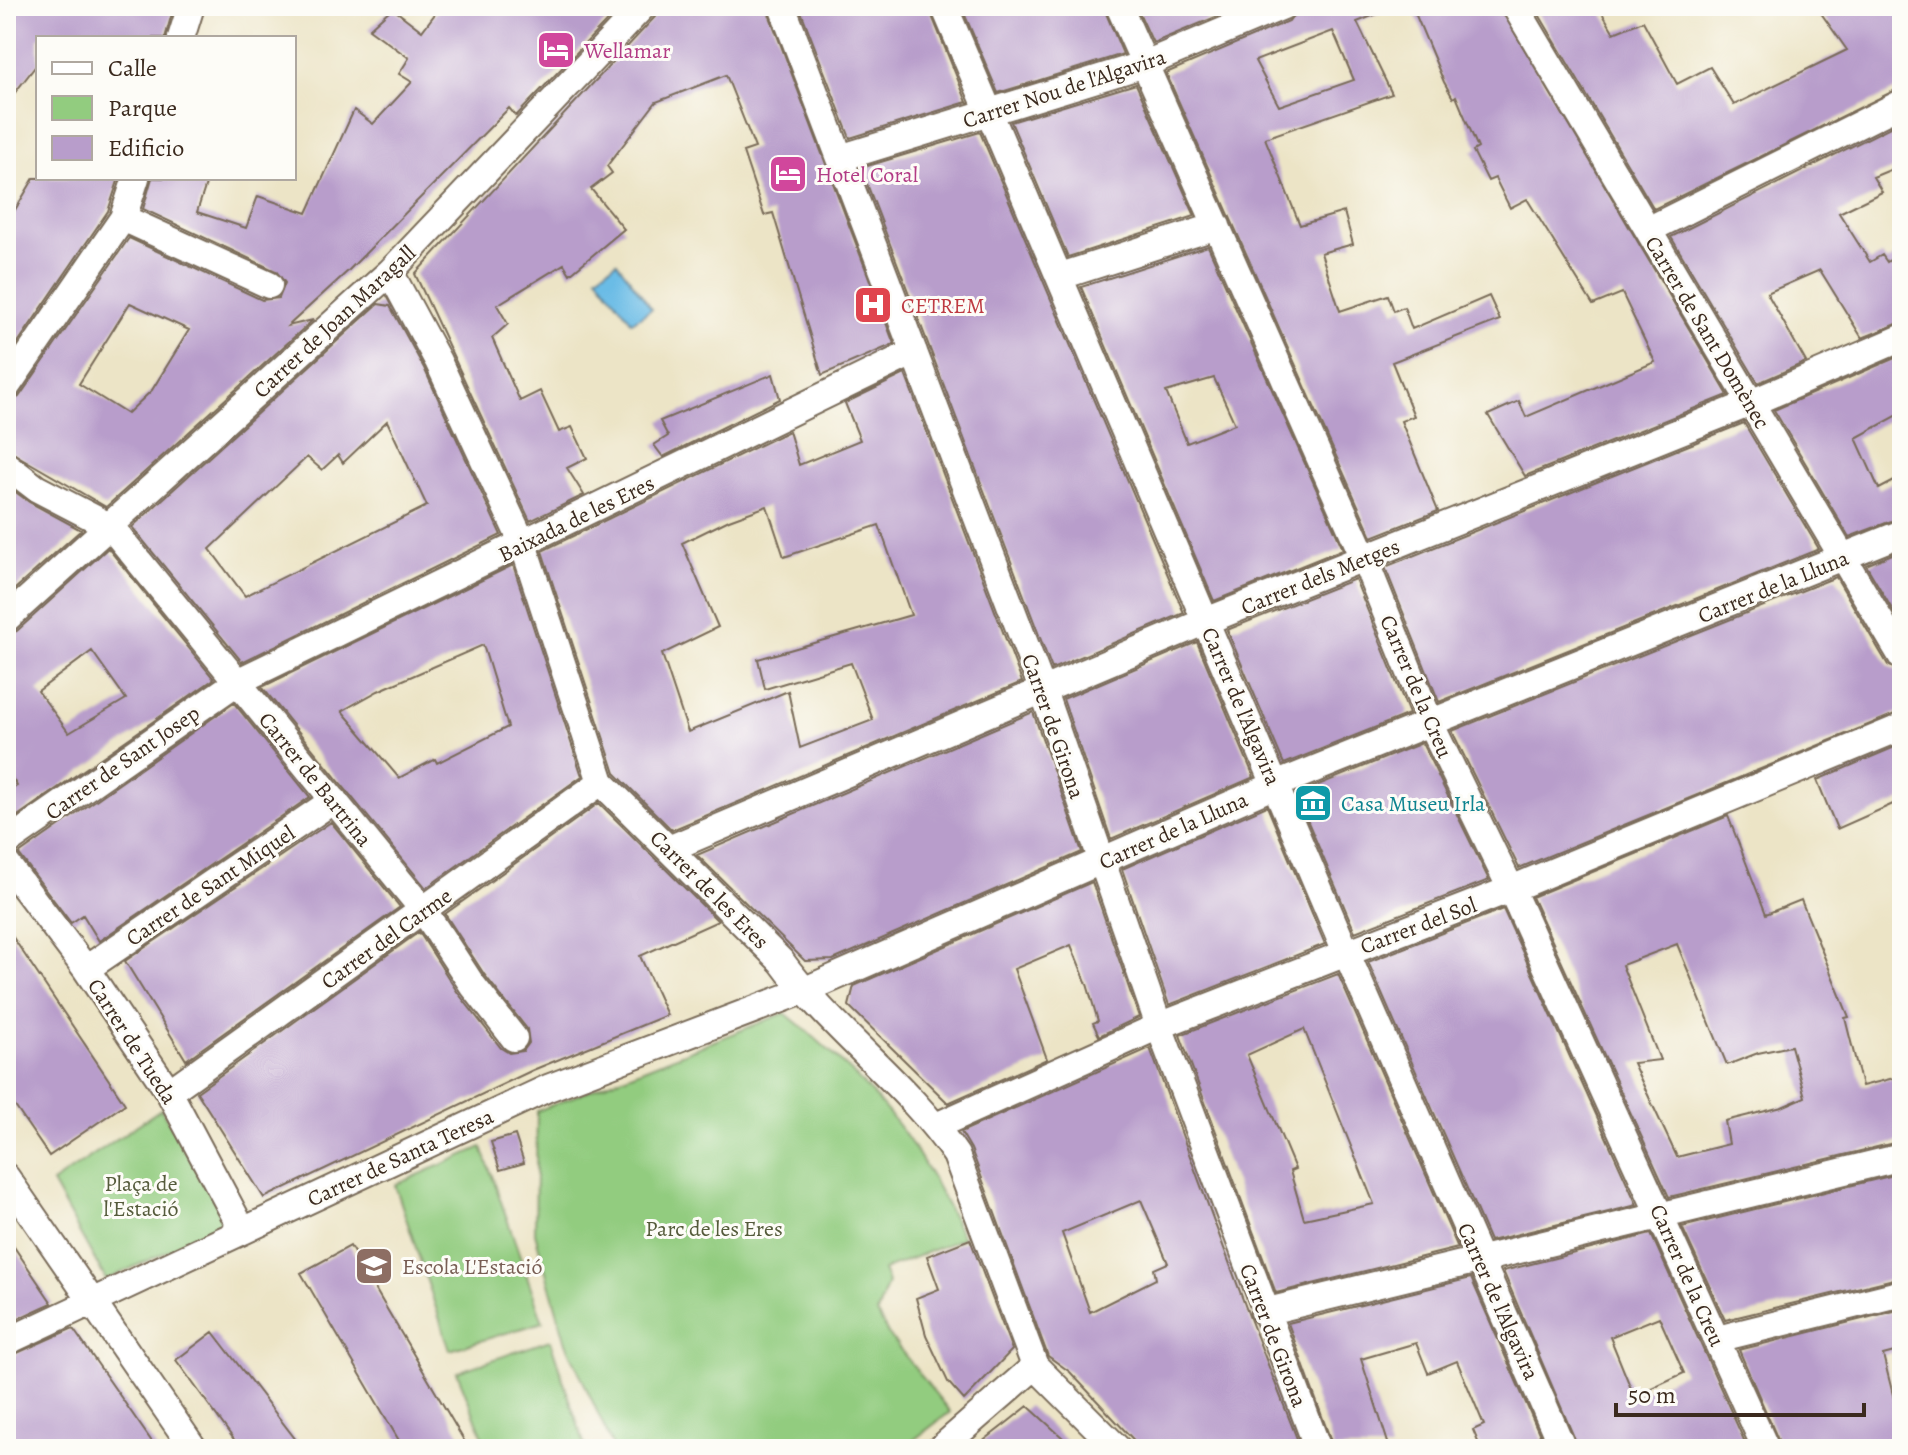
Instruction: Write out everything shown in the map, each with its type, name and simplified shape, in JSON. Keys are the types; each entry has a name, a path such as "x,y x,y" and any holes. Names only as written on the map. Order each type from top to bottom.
{"street":[{"path":"182,36 191,6"},
{"name":"Carrer de Joan Maragall","path":"6,619 390,272 643,6"},
{"name":"Carrer de Girona","path":"782,6 1043,691 1159,1026 1318,1449"},
{"name":"Carrer de l'Algavira","path":"944,6 1346,952 1563,1449"},
{"name":"Carrer de la Creu","path":"1119,6 1364,558 1431,725 1511,889 1766,1449"},
{"name":"Carrer Nou de l'Algavira","path":"840,158 1145,64 1283,6"},
{"name":"Carrer de Sant Domènec","path":"1515,6 1902,657"},
{"path":"1648,230 1902,103"},
{"path":"6,388 123,218 135,180"},
{"path":"123,218 269,285"},
{"path":"1061,276 1217,226"},
{"name":"Carrer de les Eres","path":"390,272 438,361 523,544 601,782 671,848 781,961 803,991 936,1126 956,1155 1035,1366 1118,1449"},
{"name":"Carrer dels Metges","path":"671,848 1206,621 1751,403 1902,338"},
{"name":"Baixada de les Eres","path":"237,682 914,352"},
{"path":"6,465 36,488 111,527"},
{"name":"Carrer de Bartrina","path":"111,527 424,911 471,983 514,1038"},
{"name":"Carrer de la Lluna","path":"803,991 1275,785 1431,725 1902,533"},
{"name":"Carrer de Sant Josep","path":"6,843 237,682"},
{"name":"Carrer del Sol","path":"936,1126 1159,1026 1511,889 1902,727"},
{"name":"Carrer del Carme","path":"169,1092 601,782"},
{"name":"Carrer de Sant Miquel","path":"86,969 334,800"},
{"name":"Carrer de Tueda","path":"6,863 86,969 169,1092 243,1231"},
{"name":"Carrer de Santa Teresa","path":"6,1342 548,1088 803,991"},
{"path":"1264,1312 1902,1157"},
{"path":"6,1177 189,1447"},
{"path":"1717,1339 1902,1293"},
{"path":"940,1449 1035,1366"}],"green space":[{"name":"Parc de les Eres","path":"785,1013 826,1047 900,1127 929,1172 963,1238 883,1270 888,1283 877,1313 888,1334 950,1412 902,1449 614,1449 566,1343 535,1233 537,1111"},
{"name":"Plaça de l'Estació","path":"161,1109 228,1223 106,1280 52,1183"},
{"path":"482,1147 543,1322 450,1350 395,1185"},
{"path":"550,1340 586,1449 488,1449 457,1372"}],"water":[{"path":"617,262 652,309 632,322 597,276"}],"building":[{"path":"6,6 174,6 166,36 36,36 36,66 6,104"},
{"path":"441,6 621,6 516,116 509,108 348,271 288,326 313,320 106,507 6,449 6,404 19,397 129,238 262,300 279,298 285,283 276,271 143,209 151,180 207,180 197,212 246,228 258,196 307,213 354,110 373,124 412,82 399,74 409,58 369,29 392,8 422,31","holes":["130,303 189,330 152,390 127,414 79,384"]},
{"path":"659,6 766,6 894,344 822,375 773,213 764,215 743,152 755,148 726,75 656,102 607,166 612,173 591,189 624,229 570,274 564,264 497,305 508,324 492,338 520,401 540,391 559,432 572,427 587,458 567,468 584,495 530,521 415,274 655,17"},
{"path":"799,6 928,6 967,102 850,138"},
{"path":"961,6 1103,6 1123,54 998,93"},
{"path":"1136,6 1242,6 1153,43"},
{"path":"1299,6 1392,8 1357,22 1392,94 1265,138 1300,225 1344,212 1353,244 1321,253 1340,311 1388,295 1394,311 1404,307 1412,329 1489,296 1500,320 1392,362 1414,416 1401,421 1438,511 1372,537 1166,73 1289,21","holes":["1333,31 1354,80 1279,106 1255,61"]},
{"path":"1412,6 1499,6 1728,395 1525,476 1488,415 1519,401 1526,417 1655,362 1622,293 1593,305 1527,199 1510,208 1495,178 1488,181 1473,151 1478,148 1456,96 1453,98 1444,82"},
{"path":"1534,6 1598,6 1614,33 1643,21 1677,84 1710,67 1734,105 1847,50 1816,6 1902,6 1902,87 1654,209"},
{"path":"1136,84 1195,216 1068,257 1011,122"},
{"path":"1902,121 1902,165 1873,177 1882,192 1839,213 1870,262 1882,255 1887,262 1902,251 1902,322 1862,338 1820,270 1767,293 1806,362 1758,383 1671,237"},
{"path":"980,132 1184,613 1052,669 861,168"},
{"path":"34,178 118,180 108,211 6,360 6,225"},
{"path":"1208,246 1343,549 1214,601 1081,287","holes":["1214,378 1235,424 1187,443 1166,392"]},
{"path":"378,304 390,306 424,368 501,535 242,662 132,527","holes":["387,421 427,506 245,596 210,549 307,457 322,470 338,455 343,463"]},
{"path":"1902,355 1902,413 1856,438 1879,489 1902,477 1902,517 1849,537 1774,410"},
{"path":"773,374 780,399 663,457 654,445 668,436 660,421"},
{"path":"905,374 1022,682 672,830 615,773 542,551 789,431 799,465 860,440 845,403","holes":["767,506 784,557 879,525 911,615 758,659 765,689 851,663 873,720 800,748 788,691 688,732 662,654 718,627 682,543"]},
{"path":"1744,423 1819,549 1439,702 1385,567"},
{"path":"6,485 29,502 81,530 6,597"},
{"path":"108,548 214,679 6,824 6,793 17,786 6,768 6,635 17,631","holes":["92,651 126,699 69,733 38,691"]},
{"path":"1902,550 1902,626 1866,565"},
{"path":"513,565 582,776 426,888 262,687","holes":["483,645 508,727 437,763 435,759 399,778 342,711 378,691"]},
{"path":"1836,577 1888,665 1902,673 1902,711 1519,868 1452,731"},
{"path":"1355,579 1409,714 1284,764 1227,630"},
{"path":"1197,642 1254,777 1111,839 1063,699"},
{"path":"234,703 310,797 99,941 83,915 71,923 19,854"},
{"path":"1033,712 1082,852 833,960 805,961 697,855"},
{"path":"1422,743 1489,880 1355,932 1296,794"},
{"path":"1902,744 1902,800 1837,829 1817,780"},
{"path":"599,803 718,921 640,956 667,1015 533,1070 264,1198 197,1092 419,932 458,993 501,1048 509,1053 523,1051 529,1043 527,1029 484,974 445,914"},
{"path":"1267,806 1325,944 1169,1005 1122,869"},
{"path":"1728,816 1766,914 1801,900 1849,1017 1845,1018 1862,1086 1902,1076 1902,1141 1669,1197 1532,897","holes":["1677,944 1727,1065 1758,1053 1791,1046 1805,1097 1782,1107 1725,1121 1729,1144 1677,1157 1633,1063 1660,1060 1622,965"]},
{"path":"331,822 400,907 186,1060 125,961"},
{"path":"1092,882 1139,1017 1099,1036 1093,1023 1098,1021 1087,984 1071,945 1014,969 1047,1059 948,1103 849,1006 854,986"},
{"path":"1503,909 1637,1205 1490,1241 1368,962"},
{"path":"6,927 125,1104 49,1156 6,1093"},
{"path":"1338,974 1458,1248 1276,1293 1180,1035","holes":["1304,1029 1374,1204 1304,1219 1290,1171 1295,1169 1247,1055"]},
{"path":"1150,1048 1301,1449 1142,1449 1070,1372 1048,1356 971,1149 961,1132","holes":["1141,1200 1168,1263 1154,1269 1156,1279 1090,1312 1062,1233"]},
{"path":"515,1135 524,1163 500,1170 491,1142"},
{"path":"1902,1173 1902,1277 1725,1320 1682,1227"},
{"path":"1651,1234 1748,1449 1579,1449 1503,1271","holes":["1659,1317 1684,1373 1634,1396 1610,1337"]},
{"path":"6,1235 52,1303 6,1324"},
{"path":"970,1239 1012,1350 964,1400 948,1382 926,1335 916,1298 939,1289 927,1256"},
{"path":"350,1246 469,1449 404,1449 301,1273"},
{"path":"1471,1278 1546,1449 1481,1449 1473,1430 1484,1425 1457,1361 1428,1373 1416,1343 1361,1359 1390,1449 1334,1449 1288,1323"},
{"path":"1902,1309 1902,1350 1883,1355 1895,1403 1902,1402 1902,1449 1782,1449 1739,1350"},
{"path":"71,1329 157,1449 6,1449 6,1358"},
{"path":"213,1332 303,1449 241,1449 176,1360"},
{"path":"1028,1406 1075,1449 973,1449 1004,1425"}],"place":[{"name":"Wellamar","path":"556,50"},
{"name":"Hotel Coral","path":"788,174"},
{"name":"CETREM","path":"873,305"},
{"name":"Casa Museu Irla","path":"1313,803"},
{"name":"Escola L'Estació","path":"374,1266"}]}
